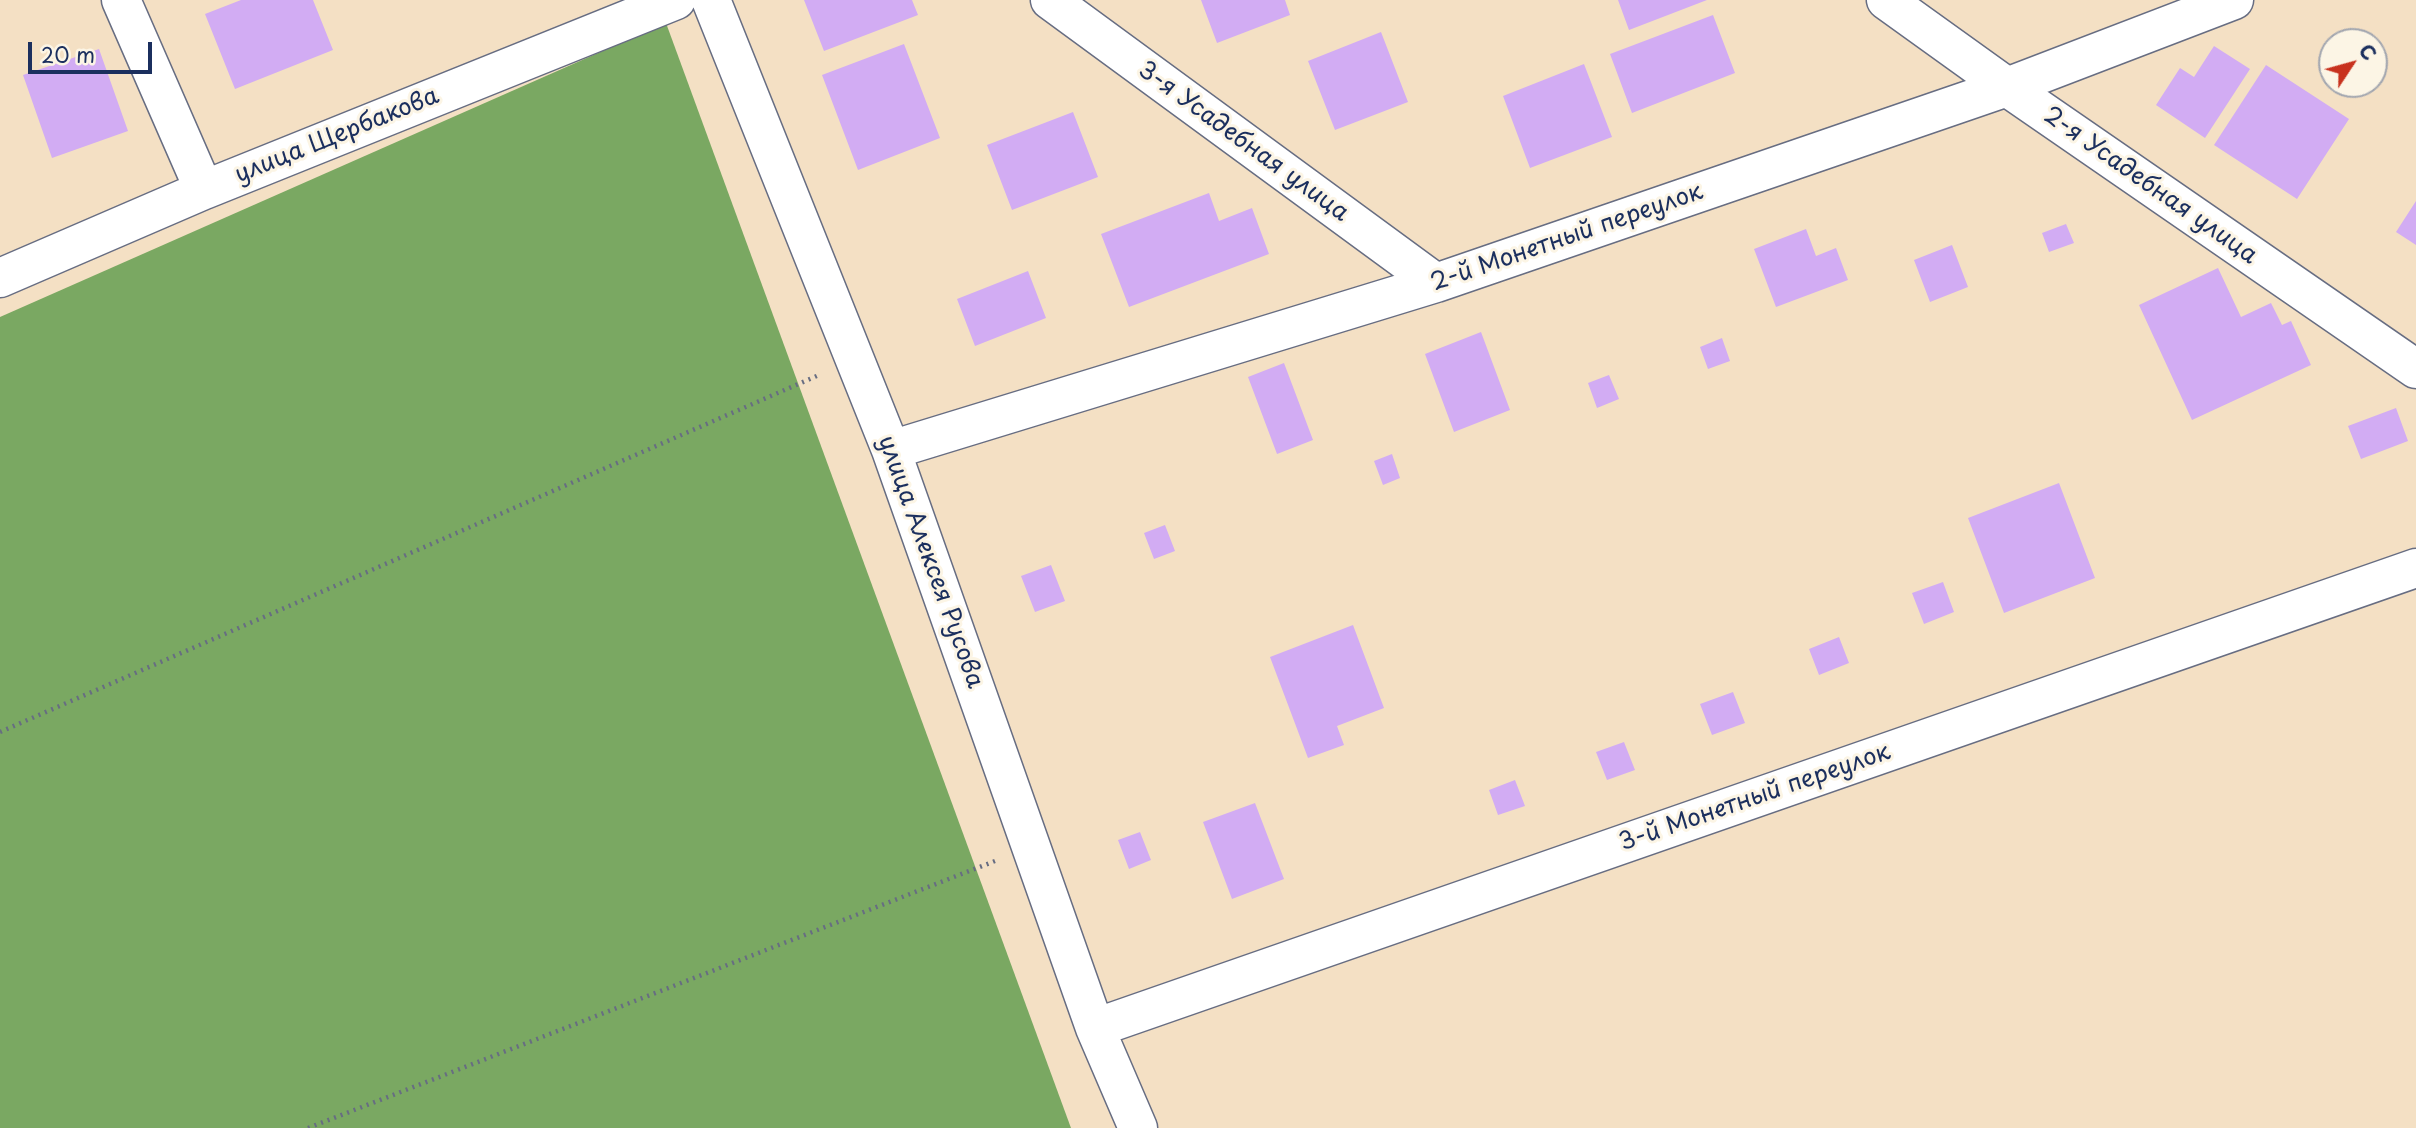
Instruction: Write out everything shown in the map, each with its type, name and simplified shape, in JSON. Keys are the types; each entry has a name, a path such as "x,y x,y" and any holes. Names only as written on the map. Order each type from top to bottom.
{"street":[{"path":"121,0 204,190"},
{"name":"улица Щербакова","path":"0,278 204,190 676,0"},
{"name":"улица Алексея Русова","path":"711,0 891,450 1095,1028 1138,1128"},
{"name":"3-я Усадебная улица","path":"1050,0 1436,283"},
{"name":"2-я Усадебная улица","path":"1886,0 2007,87 2416,369"},
{"name":"2-й Монетный переулок","path":"891,450 1436,283 2007,87 2234,0"},
{"name":"3-й Монетный переулок","path":"1095,1028 2416,568"}],"path":[{"path":"0,732 856,359"},
{"path":"308,1128 1031,847"}],"green space":[{"path":"666,23 1071,1128 0,1128 0,317"}],"building":[{"path":"241,0 313,0 333,50 235,89 205,14"},
{"path":"804,0 912,0 918,15 824,51"},
{"path":"1201,0 1285,0 1290,15 1217,43"},
{"path":"1618,0 1707,0 1629,30"},
{"path":"1713,15 1735,73 1632,113 1610,54"},
{"path":"1381,32 1408,102 1335,130 1308,61"},
{"path":"904,44 940,138 858,170 822,75"},
{"path":"2214,46 2250,69 2205,138 2156,105 2180,68 2194,77"},
{"path":"99,49 128,131 52,158 23,75"},
{"path":"1584,64 1612,137 1530,168 1503,96"},
{"path":"2266,65 2349,119 2297,199 2214,145"},
{"path":"1073,112 1098,177 1012,210 987,145"},
{"path":"1209,193 1219,221 1252,208 1269,254 1129,307 1101,234"},
{"path":"2416,201 2416,245 2396,232"},
{"path":"2066,224 2074,243 2049,252 2042,233"},
{"path":"1806,229 1816,256 1836,248 1848,280 1776,307 1754,249"},
{"path":"1952,245 1968,287 1930,302 1914,260"},
{"path":"2218,268 2241,317 2271,303 2282,325 2291,321 2311,365 2192,420 2139,305"},
{"path":"1028,271 1046,318 975,346 957,299"},
{"path":"1481,332 1510,410 1454,432 1425,354"},
{"path":"1722,338 1730,361 1708,369 1700,347"},
{"path":"1284,363 1313,440 1277,454 1248,377"},
{"path":"1609,375 1619,399 1597,408 1588,383"},
{"path":"2396,408 2408,441 2361,459 2348,426"},
{"path":"1392,454 1400,478 1383,485 1374,461"},
{"path":"2059,483 2095,578 2004,613 1968,518"},
{"path":"1165,525 1175,551 1154,559 1144,533"},
{"path":"1051,565 1065,601 1035,612 1021,576"},
{"path":"1943,582 1954,612 1924,624 1912,593"},
{"path":"1353,625 1384,708 1337,726 1344,745 1308,758 1270,657"},
{"path":"1839,637 1849,663 1819,675 1809,649"},
{"path":"1733,692 1745,723 1712,735 1700,704"},
{"path":"1624,742 1635,770 1607,780 1596,752"},
{"path":"1515,780 1525,806 1498,815 1489,790"},
{"path":"1255,803 1284,879 1232,899 1203,822"},
{"path":"1140,832 1151,860 1129,869 1118,840"}]}
